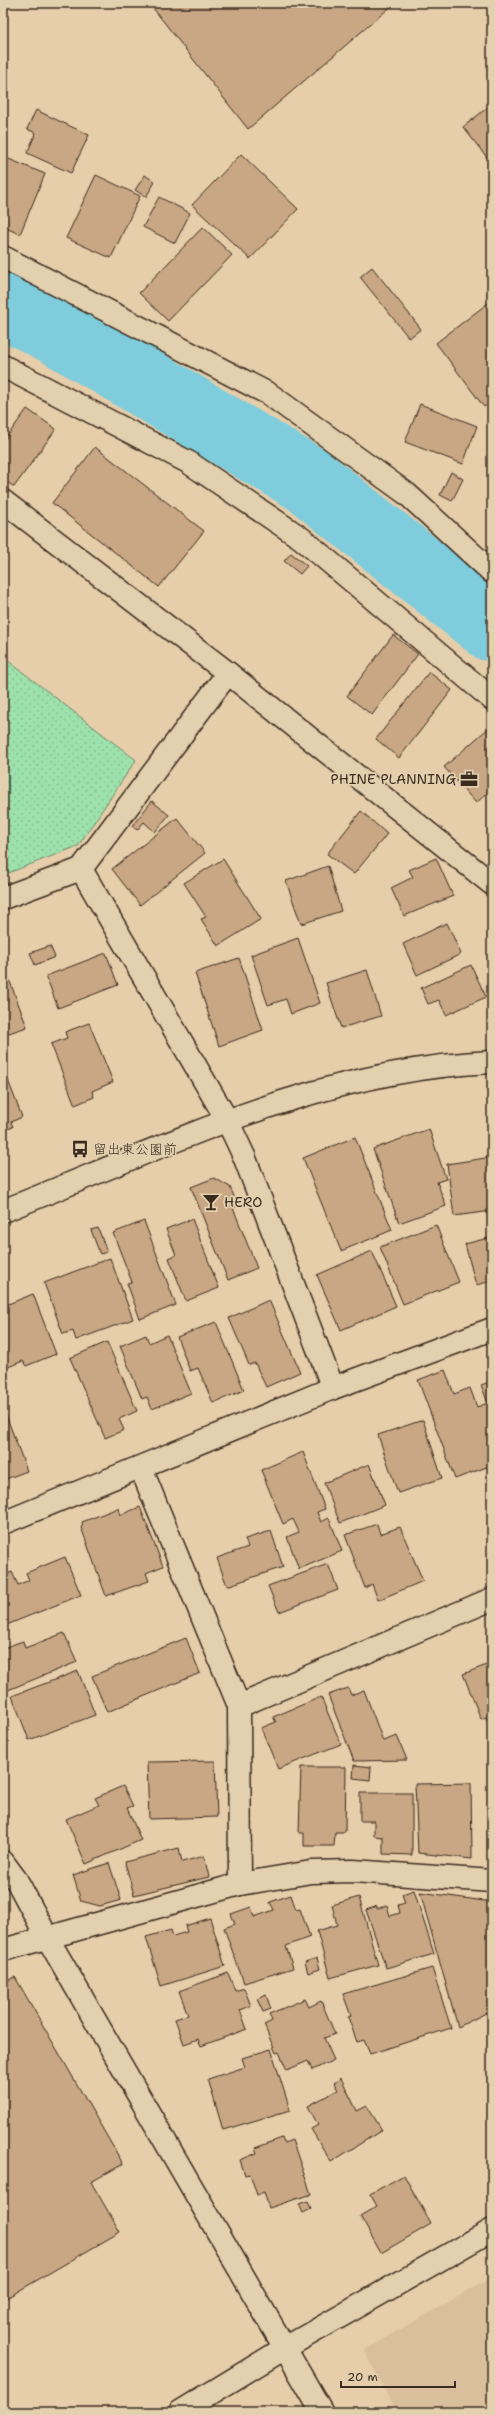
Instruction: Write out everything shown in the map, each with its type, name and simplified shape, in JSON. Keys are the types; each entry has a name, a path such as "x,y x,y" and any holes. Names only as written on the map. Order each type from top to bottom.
{"street":[{"path":"3,257 269,394 407,494 492,572"},
{"path":"3,366 188,462 294,533 492,699"},
{"path":"3,501 228,673 492,884"},
{"path":"3,898 81,869 228,673"},
{"path":"81,869 227,1120 244,1156 333,1388"},
{"path":"3,1210 227,1120 291,1098 340,1084 412,1071 492,1062"},
{"path":"3,1524 333,1388 492,1329"},
{"path":"141,1468 239,1706 240,1884"},
{"path":"239,1706 492,1599"},
{"path":"3,1862 17,1881 48,1939 322,2412"},
{"path":"3,1950 48,1939 240,1884 311,1872 353,1872 492,1881"},
{"path":"180,2412 285,2348 492,2230"}],"shaded area":[{"path":"492,2277 492,2412 396,2412 364,2350"}],"green space":[{"path":"3,657 136,760 78,846 3,875"}],"building":[{"path":"149,3 395,3 248,129"},
{"path":"492,104 492,164 463,127"},
{"path":"36,110 89,135 71,173 27,153 36,133 27,129"},
{"path":"241,154 298,209 250,259 192,205"},
{"path":"4,157 45,174 20,234 3,227"},
{"path":"96,175 140,196 111,258 66,238"},
{"path":"145,175 155,182 146,197 135,190"},
{"path":"159,197 190,213 175,243 143,227"},
{"path":"203,227 232,255 168,321 139,293"},
{"path":"372,267 421,329 409,338 360,277"},
{"path":"492,300 492,401 484,407 436,343"},
{"path":"420,404 477,426 463,464 405,442"},
{"path":"27,409 56,429 14,487 3,479 3,442"},
{"path":"95,447 204,531 159,587 52,503"},
{"path":"451,472 463,479 452,501 440,495"},
{"path":"291,553 307,566 300,574 284,561"},
{"path":"393,635 418,654 372,715 347,696"},
{"path":"429,672 452,690 399,758 376,739"},
{"path":"492,725 492,789 476,803 444,767"},
{"path":"152,801 169,815 155,832 144,822 137,830 132,826"},
{"path":"361,811 387,834 354,874 327,854"},
{"path":"177,818 205,853 140,905 112,869"},
{"path":"436,858 453,896 404,916 391,888 413,877 409,870"},
{"path":"223,859 261,919 218,946 201,919 206,917 184,883"},
{"path":"328,866 341,911 301,924 286,881"},
{"path":"447,923 461,954 417,975 403,944"},
{"path":"298,938 320,1003 291,1014 286,999 268,1005 251,955"},
{"path":"50,946 55,957 35,965 30,953"},
{"path":"106,953 118,985 58,1008 46,976"},
{"path":"239,958 263,1030 219,1046 195,973"},
{"path":"471,965 486,997 446,1015 439,1000 428,1004 421,988"},
{"path":"367,970 381,1016 341,1028 326,983"},
{"path":"6,971 27,1027 3,1035 3,972"},
{"path":"89,1023 113,1082 92,1091 94,1097 75,1105 51,1044 67,1038 65,1032"},
{"path":"3,1067 22,1117 11,1122 13,1127 3,1131"},
{"path":"429,1129 446,1179 437,1182 446,1206 399,1223 373,1149"},
{"path":"355,1137 392,1230 341,1251 303,1158"},
{"path":"492,1157 492,1211 454,1216 447,1164"},
{"path":"214,1178 230,1187 238,1206 233,1208 257,1268 228,1280 191,1187"},
{"path":"192,1219 219,1288 186,1301 169,1258 176,1255 166,1229"},
{"path":"144,1221 176,1305 140,1319 127,1283 132,1282 113,1233"},
{"path":"436,1225 459,1282 403,1304 380,1247"},
{"path":"98,1228 107,1252 100,1254 91,1230"},
{"path":"492,1237 492,1281 476,1285 465,1244"},
{"path":"372,1251 396,1306 341,1330 317,1275"},
{"path":"110,1258 133,1319 76,1340 73,1331 63,1334 44,1283"},
{"path":"33,1294 56,1354 26,1366 23,1361 3,1369 3,1299 6,1305"},
{"path":"269,1300 300,1372 266,1387 255,1363 249,1365 229,1318"},
{"path":"216,1322 244,1390 213,1403 198,1368 190,1371 177,1337"},
{"path":"146,1335 149,1343 167,1335 191,1393 152,1409 147,1397 142,1399 120,1346"},
{"path":"107,1342 137,1411 119,1419 124,1430 105,1438 70,1358"},
{"path":"445,1370 454,1394 470,1388 477,1407 488,1403 481,1385 492,1381 492,1465 455,1479 418,1380"},
{"path":"3,1407 27,1471 3,1480"},
{"path":"423,1420 442,1478 398,1493 378,1435"},
{"path":"303,1452 325,1509 317,1512 321,1522 329,1518 342,1551 299,1569 287,1537 299,1532 293,1519 283,1524 261,1470"},
{"path":"369,1464 385,1505 340,1523 324,1483"},
{"path":"140,1507 163,1566 146,1573 149,1581 106,1596 81,1527 83,1525 82,1522 118,1508 120,1515"},
{"path":"377,1524 380,1534 400,1527 423,1581 378,1600 372,1584 365,1588 345,1535"},
{"path":"271,1531 283,1567 227,1586 217,1558 248,1547 245,1539"},
{"path":"65,1557 81,1595 4,1626 3,1576 12,1572 18,1585 29,1580 26,1573"},
{"path":"328,1564 338,1590 279,1612 268,1586"},
{"path":"64,1633 77,1662 3,1692 3,1648 23,1641 25,1648"},
{"path":"186,1638 200,1673 107,1712 92,1676"},
{"path":"492,1663 491,1729 486,1717 481,1719 463,1674"},
{"path":"78,1671 95,1715 29,1740 12,1696"},
{"path":"348,1688 351,1695 364,1690 383,1741 397,1736 407,1760 354,1761 328,1695"},
{"path":"321,1697 341,1744 278,1769 261,1728 276,1722 273,1717"},
{"path":"215,1761 217,1817 149,1819 147,1762"},
{"path":"354,1765 371,1767 370,1780 353,1778"},
{"path":"301,1767 346,1767 345,1832 335,1832 334,1846 304,1846 304,1833 299,1833"},
{"path":"471,1783 472,1859 418,1853 415,1784"},
{"path":"123,1786 133,1806 127,1808 141,1840 86,1864 66,1819 99,1805 95,1798"},
{"path":"360,1793 412,1793 412,1855 383,1854 383,1837 374,1836 374,1821 360,1821"},
{"path":"179,1848 182,1862 204,1856 209,1877 134,1895 125,1862"},
{"path":"109,1863 121,1900 100,1906 81,1901 73,1875"},
{"path":"414,1890 434,1954 386,1968 366,1910 377,1906 377,1909 387,1905 390,1916 400,1913 398,1905 405,1903 402,1894"},
{"path":"420,1892 492,1902 492,2010 458,2027"},
{"path":"291,1895 296,1910 300,1909 310,1937 286,1946 293,1968 244,1983 224,1928 235,1924 231,1914 251,1907 254,1917 274,1910 270,1902"},
{"path":"359,1897 378,1965 330,1978 317,1931 337,1925 332,1905"},
{"path":"210,1918 225,1966 161,1986 146,1937 171,1930 173,1936 187,1932 185,1926"},
{"path":"317,1958 320,1969 308,1973 305,1962"},
{"path":"432,1968 451,2028 370,2054 364,2040 357,2042 348,2017 351,2016 343,1994"},
{"path":"228,1973 235,1991 244,1988 251,2006 240,2010 247,2029 201,2046 198,2039 184,2044 175,2019 188,2015 179,1991"},
{"path":"15,1977 123,2164 91,2182 120,2232 3,2300 3,1983"},
{"path":"266,1995 271,2009 263,2012 257,1999"},
{"path":"305,1999 309,2007 321,2001 335,2034 324,2038 334,2060 312,2070 308,2061 287,2070 279,2052 276,2053 264,2025 272,2021 269,2014"},
{"path":"271,2049 290,2110 223,2130 208,2079 245,2067 242,2058"},
{"path":"341,2078 357,2111 367,2106 382,2130 331,2162 311,2129 318,2125 308,2106 338,2090 334,2083"},
{"path":"282,2138 284,2143 292,2140 311,2194 269,2208 264,2192 257,2195 250,2174 245,2175 240,2160 257,2153 255,2148"},
{"path":"404,2175 431,2224 381,2253 360,2216 377,2206 370,2194"},
{"path":"308,2201 311,2209 303,2213 299,2204"}],"waterway":[{"path":"3,303 60,332 308,480 492,627"}],"place":[{"name":"PHINE PLANNING","path":"469,779"},
{"name":"留出東公園前","path":"80,1149"},
{"name":"HERO","path":"211,1202"}]}
